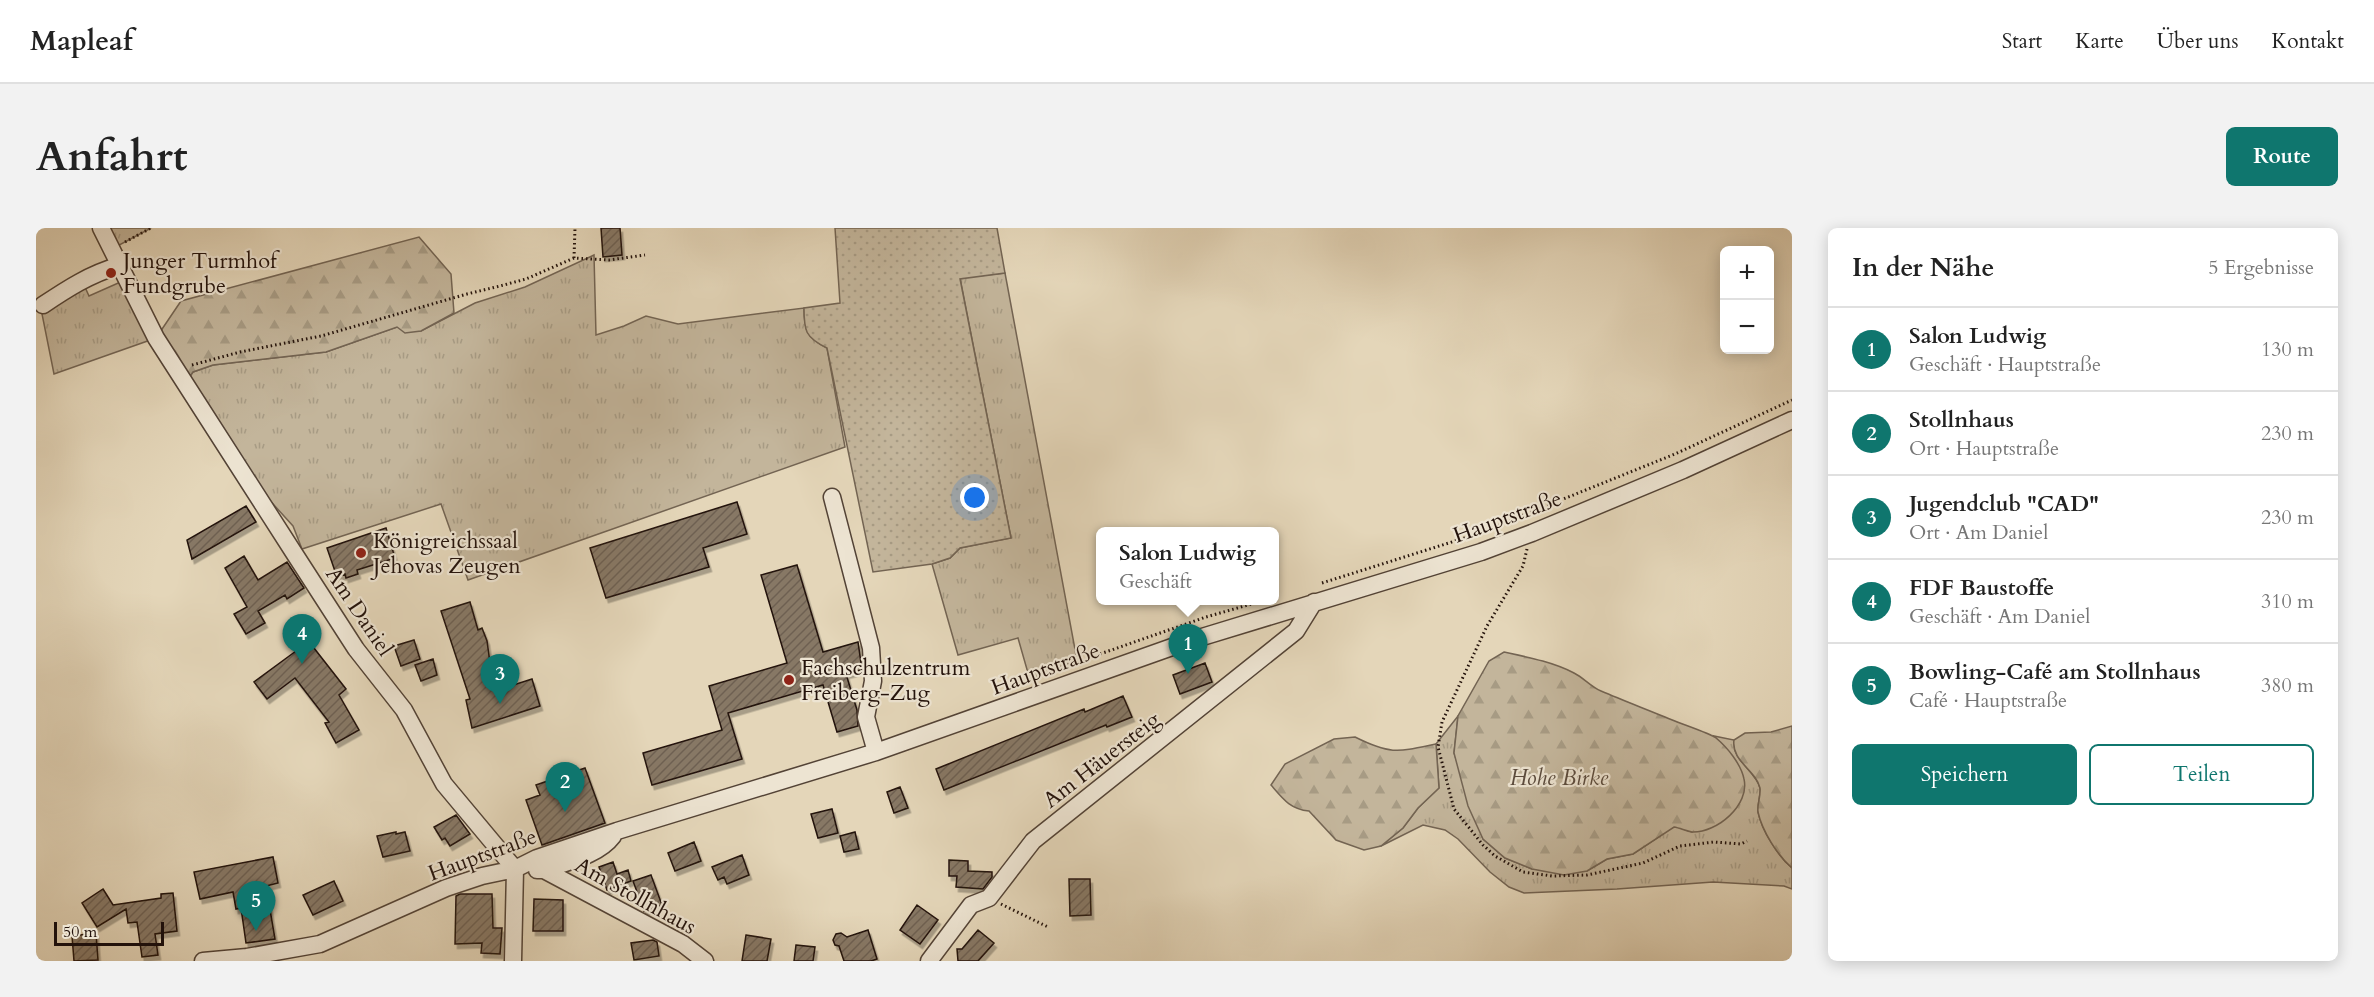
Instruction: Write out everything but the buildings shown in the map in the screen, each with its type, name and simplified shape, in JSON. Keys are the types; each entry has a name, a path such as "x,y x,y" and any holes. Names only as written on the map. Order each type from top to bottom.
{"street":[{"name":"Am Daniel","path":"101,228 156,338 356,649 404,710 444,784 515,869"},
{"path":"43,305 102,270 118,266"},
{"name":"Hauptstraße","path":"203,961 247,957 320,944 446,888 482,876 515,869 537,858 617,831 876,752 1181,644 1481,552 1683,470 1792,420"},
{"path":"831,497 871,648 873,681 866,717 876,752"},
{"name":"Am Häuersteig","path":"929,961 1033,841 1296,631 1314,602"},
{"path":"513,961 515,869 544,870 606,845 617,831"},
{"name":"Am Stollnhaus","path":"544,870 683,944 705,961"}],"path":[{"path":"110,250 151,228"},
{"path":"574,258 575,228"},
{"path":"176,370 240,352 321,336 526,279 574,258 609,260 645,255"},
{"path":"1320,583 1474,535 1655,462 1792,400"},
{"path":"1532,533 1523,566 1487,626 1438,735 1438,747 1454,809 1483,845 1507,864 1523,872 1552,876 1587,875 1643,863 1680,846 1714,842 1741,844 1747,841"},
{"path":"980,901 1048,927"}],"green space":[{"path":"101,228 151,228 110,250"},
{"path":"835,228 997,228 1005,273 960,279 1011,538 960,548 950,558 932,564 873,572 827,348 810,337 804,322 804,308 840,303"},
{"path":"419,237 451,274 454,313 421,331 405,333 397,327 326,352 213,365 193,372 188,379 156,338 181,301"},
{"path":"594,255 596,335 646,316 678,324 804,308 806,327 810,336 827,348 845,447 468,580 441,504 302,549 293,526 264,494 188,379 193,372 213,365 326,352 397,327 421,331 475,303 525,287"},
{"path":"1005,273 1077,660 1030,680 1018,638 958,655 932,564 950,558 960,548 1011,538 960,278"},
{"path":"80,276 89,296 125,280 156,338 54,374 39,299"},
{"name":"Hohe Birke","path":"1504,652 1540,660 1566,669 1601,691 1716,738 1733,756 1744,779 1745,789 1737,807 1730,816 1712,828 1692,832 1674,827 1633,854 1607,859 1587,871 1564,875 1532,869 1505,858 1483,839 1468,806 1454,753 1458,716 1489,661"},
{"path":"1458,716 1454,753 1483,839 1505,858 1532,869 1587,871 1607,859 1633,854 1675,826 1692,832 1727,750 1714,736 1734,740 1736,754 1754,776 1760,788 1758,812 1763,827 1776,850 1792,868 1792,889 1784,886 1713,882 1524,893 1509,887 1490,872 1458,839 1445,830 1423,825 1381,846 1403,828 1418,808 1439,788 1436,744"},
{"path":"1792,726 1792,868 1776,850 1763,827 1758,812 1760,788 1758,782 1736,754 1734,740 1745,733 1771,732"},
{"path":"1355,737 1378,747 1395,750 1436,744 1439,788 1418,808 1403,828 1381,846 1364,850 1336,840 1309,811 1292,806 1271,785 1285,764 1334,739"}],"place":[{"name":"Junger Turmhof Fundgrube","path":"111,273"},
{"name":"Königreichssaal Jehovas Zeugen","path":"361,553"},
{"name":"FDF Baustoffe","path":"302,664"},
{"name":"Salon Ludwig","path":"1188,674"},
{"name":"Fachschulzentrum Freiberg-Zug","path":"789,680"},
{"name":"Jugendclub \"CAD\"","path":"500,704"},
{"name":"Stollnhaus","path":"565,812"},
{"name":"Bowling-Café am Stollnhaus","path":"256,931"}]}
